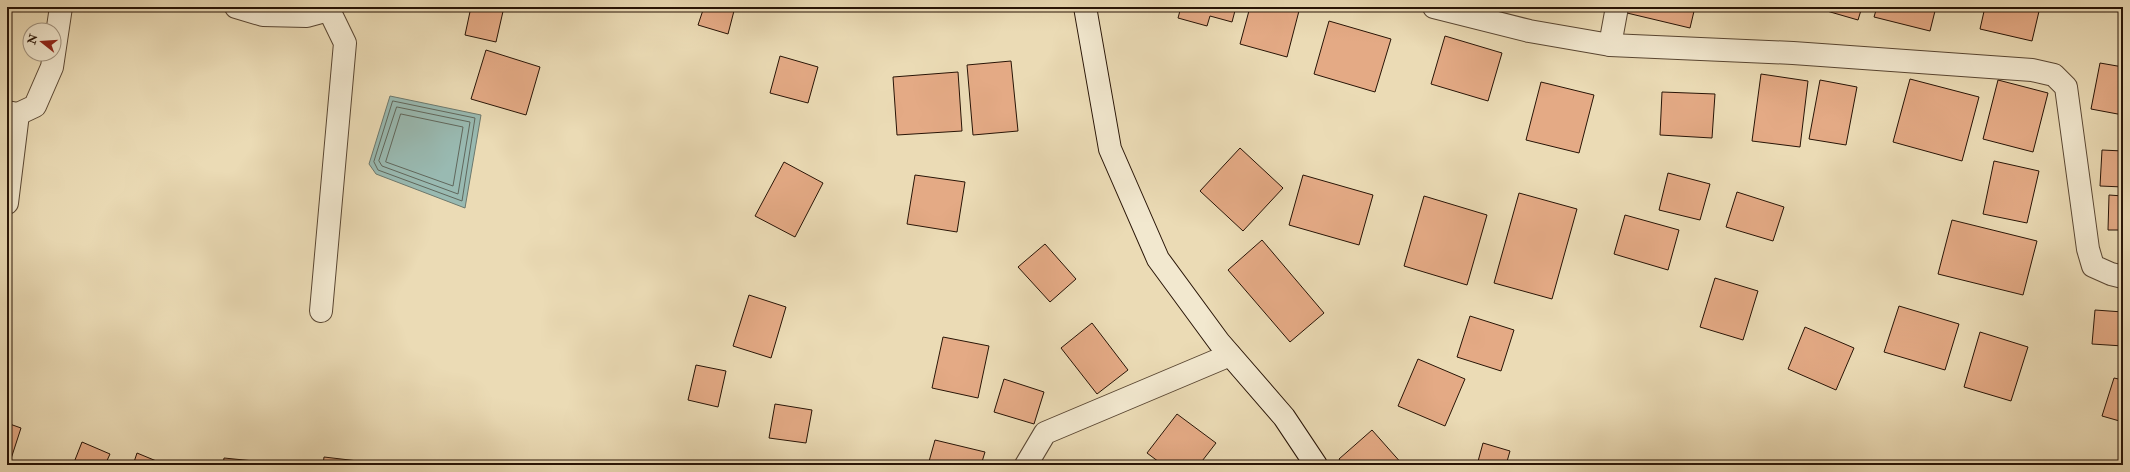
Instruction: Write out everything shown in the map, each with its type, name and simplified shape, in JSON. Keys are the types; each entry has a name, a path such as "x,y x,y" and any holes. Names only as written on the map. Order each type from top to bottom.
{"street":[{"path":"7,202 13,113 35,106 52,67 61,7"},
{"path":"236,7 263,15 300,16 307,16 330,8 345,43 321,311"},
{"path":"1085,7 1110,149 1158,259 1219,342 1284,417 1316,465"},
{"path":"1434,7 1530,31 1610,45 1793,53 2032,70 2054,75 2066,86 2088,249 2093,266 2111,274 2123,277"},
{"path":"1610,45 1617,7"},
{"path":"1026,465 1045,433 1230,355"}],"water":[{"path":"390,96 481,115 465,208 376,174 369,164"}],"building":[{"path":"471,7 504,7 496,42 465,35"},
{"path":"704,7 735,7 728,34 698,25"},
{"path":"1181,7 1236,7 1232,22 1210,16 1207,26 1178,18"},
{"path":"1250,7 1300,7 1287,57 1240,44"},
{"path":"1628,7 1695,7 1690,28 1627,13"},
{"path":"1813,7 1862,7 1858,20"},
{"path":"1877,7 1936,7 1930,31 1874,17"},
{"path":"1985,7 2040,7 2032,41 1980,29"},
{"path":"1329,21 1391,39 1375,92 1314,74"},
{"path":"1445,36 1502,53 1488,101 1431,84"},
{"path":"486,50 540,67 526,115 471,99"},
{"path":"780,56 818,67 808,103 770,93"},
{"path":"1011,61 1018,131 973,135 967,65"},
{"path":"2100,63 2123,67 2123,115 2091,109"},
{"path":"958,72 962,131 897,135 893,77"},
{"path":"1761,74 1808,81 1800,147 1752,141"},
{"path":"1910,79 1979,97 1962,161 1893,142"},
{"path":"1820,80 1857,87 1846,145 1809,139"},
{"path":"1998,80 2048,93 2033,152 1983,139"},
{"path":"1541,82 1594,95 1579,153 1526,140"},
{"path":"1662,92 1715,94 1712,138 1660,135"},
{"path":"1240,148 1283,188 1243,231 1200,191"},
{"path":"2102,150 2123,151 2123,187 2100,186"},
{"path":"1994,161 2039,171 2027,223 1983,214"},
{"path":"784,162 823,183 795,237 755,216"},
{"path":"1668,173 1710,184 1700,220 1659,210"},
{"path":"915,175 965,182 957,232 907,224"},
{"path":"1303,175 1373,195 1359,245 1289,225"},
{"path":"1737,192 1784,207 1773,241 1726,227"},
{"path":"1519,193 1577,209 1552,299 1494,283"},
{"path":"2109,195 2123,196 2123,230 2108,230"},
{"path":"1424,196 1487,215 1467,285 1404,266"},
{"path":"1625,215 1679,230 1668,270 1614,254"},
{"path":"1952,220 2037,241 2023,295 1938,274"},
{"path":"1262,240 1324,313 1290,342 1228,270"},
{"path":"1045,244 1076,279 1050,302 1018,267"},
{"path":"1715,278 1758,291 1743,340 1700,327"},
{"path":"749,295 786,307 771,358 733,346"},
{"path":"1899,306 1959,324 1945,370 1884,352"},
{"path":"2095,310 2123,312 2123,346 2092,344"},
{"path":"1470,316 1514,330 1501,371 1457,357"},
{"path":"1092,323 1128,370 1097,394 1061,348"},
{"path":"1805,327 1854,348 1836,390 1788,369"},
{"path":"1980,332 2028,347 2011,401 1964,387"},
{"path":"943,337 989,346 978,398 932,388"},
{"path":"1418,359 1465,379 1445,426 1398,406"},
{"path":"696,365 726,371 718,407 688,400"},
{"path":"2114,378 2123,380 2123,422 2102,416"},
{"path":"1004,379 1044,392 1034,424 994,412"},
{"path":"775,404 812,410 806,443 769,438"},
{"path":"1177,414 1216,443 1199,465 1163,465 1147,453"},
{"path":"7,423 21,428 9,465 7,465"},
{"path":"1372,430 1403,465 1343,465 1339,459"},
{"path":"935,440 985,452 981,465 928,465"},
{"path":"82,442 110,454 105,465 73,465"},
{"path":"1483,443 1510,451 1506,465 1477,465"},
{"path":"137,453 166,465 133,465"},
{"path":"324,457 375,463 374,465 323,465"},
{"path":"224,458 264,462 264,465 223,465"}]}
